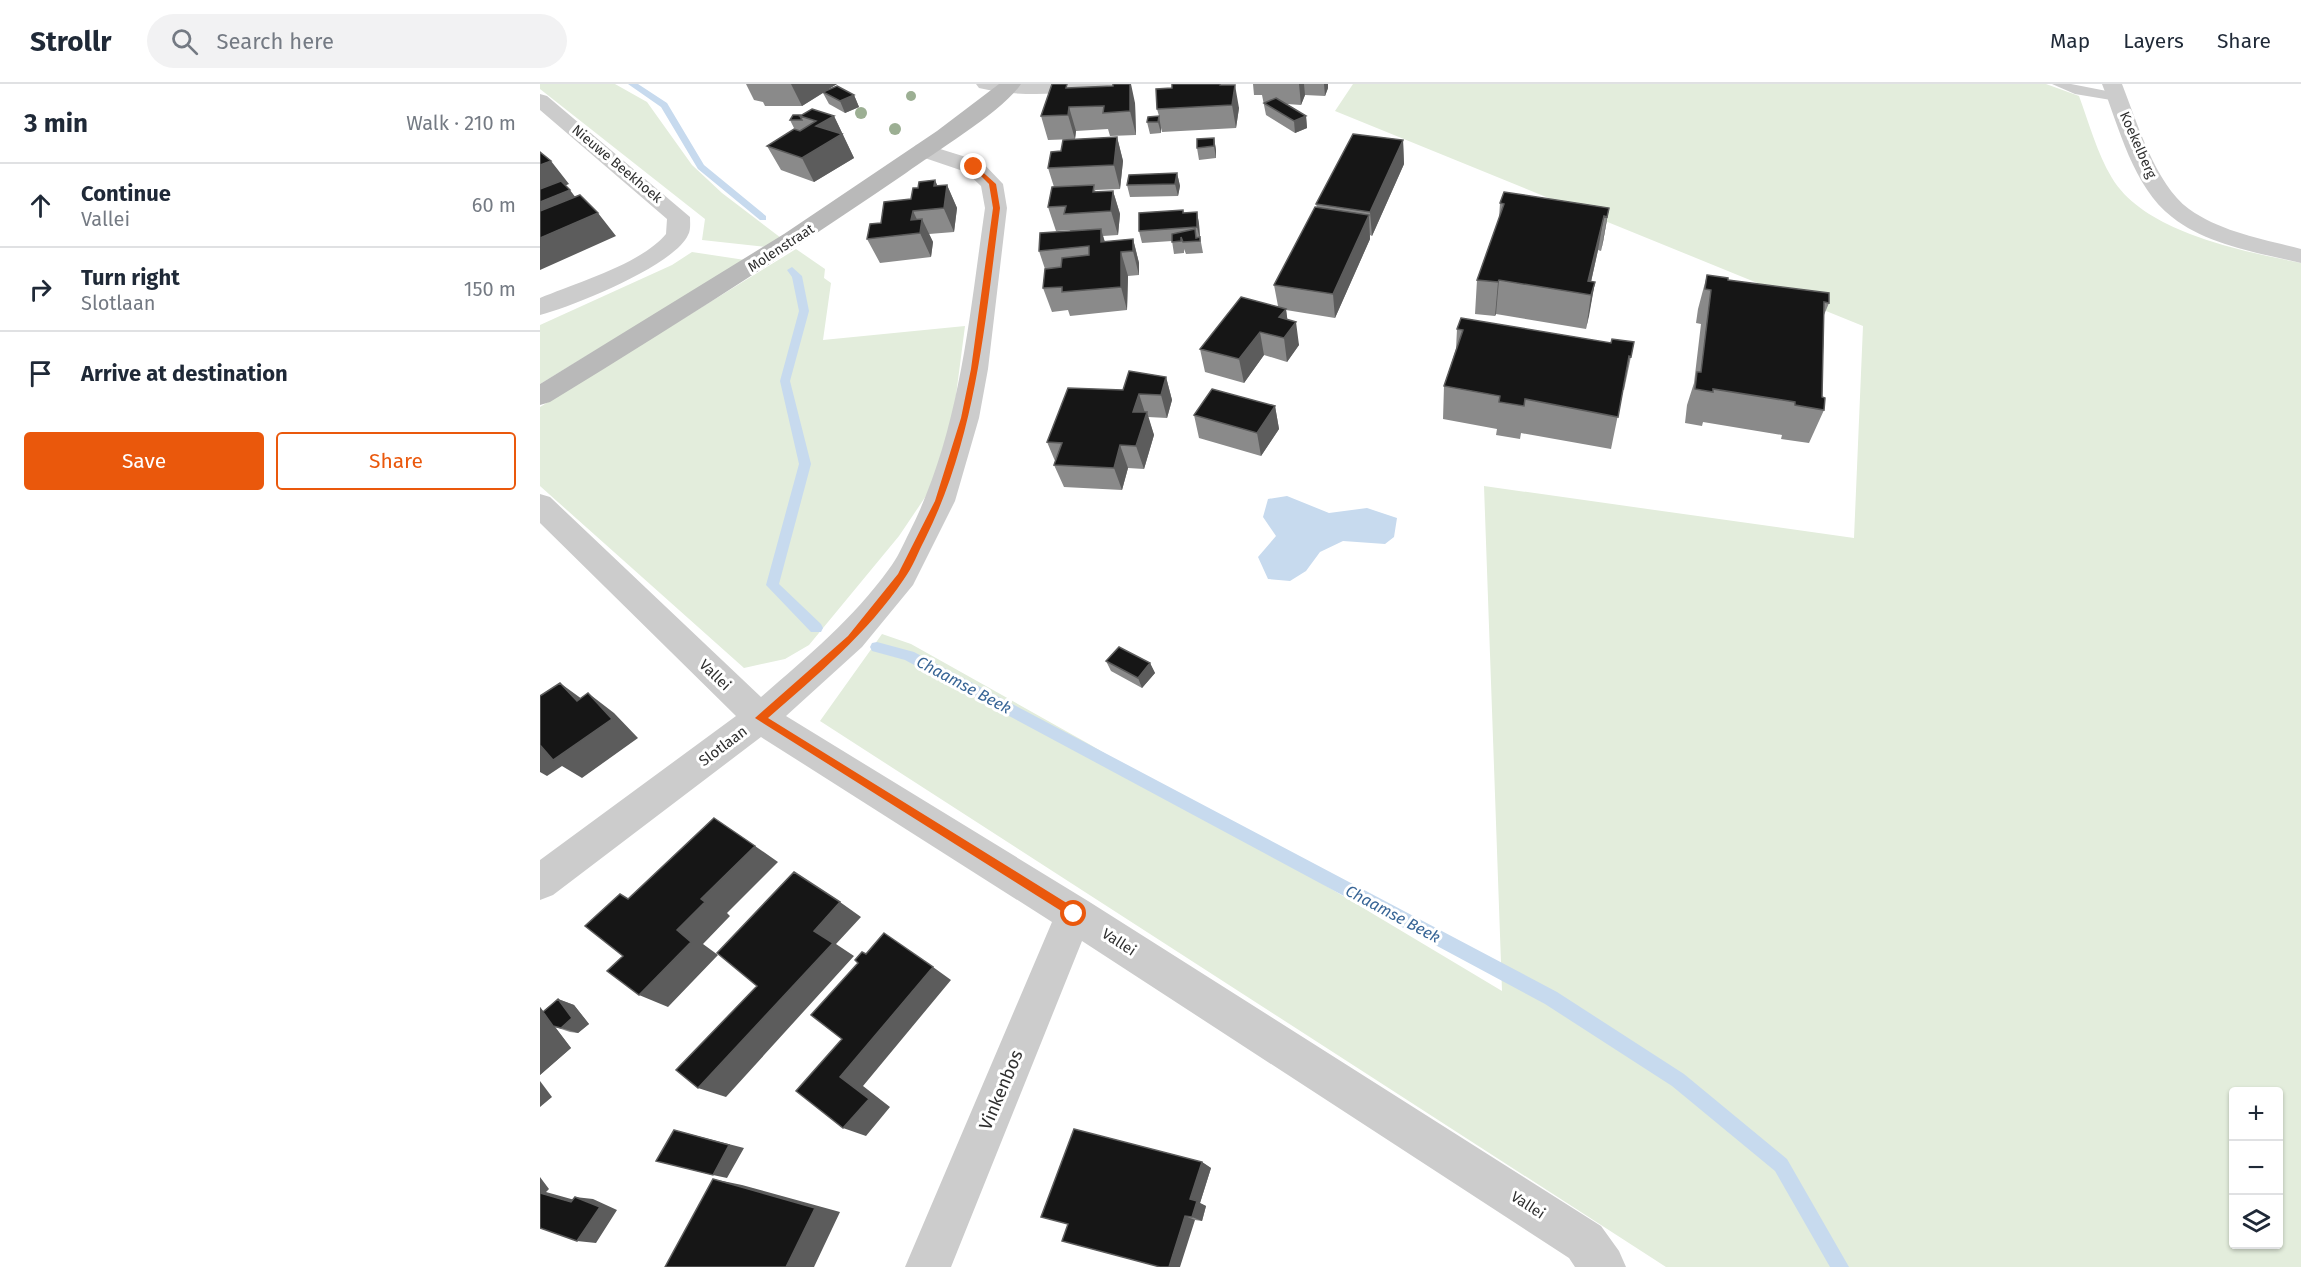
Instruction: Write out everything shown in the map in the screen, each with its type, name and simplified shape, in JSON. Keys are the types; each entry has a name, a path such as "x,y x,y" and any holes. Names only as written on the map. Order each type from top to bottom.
{"main road":[{"name":"Molenstraat","path":"540,396 684,310 816,225 924,150 1001,86"}],"street":[{"path":"1001,86 1116,84"},
{"name":"Koekelberg","path":"2114,90 2154,183 2178,212 2222,236 2301,256"},
{"name":"Nieuwe Beekhoek","path":"540,100 679,217 676,236 668,246 638,265 540,308"},
{"name":"Slotlaan","path":"540,882 760,718 851,638 902,576 940,501 965,418 975,369 996,208 992,184 974,167 924,150"},
{"name":"Vallei","path":"540,506 760,718 1074,914 1585,1242 1604,1267"},
{"name":"Vinkenbos","path":"928,1267 1074,914"}],"lane":[{"path":"2058,84 2080,91 2114,90"}],"green space":[{"path":"540,84 615,84 647,102 692,165 722,193 781,238 766,247 702,240 705,219 540,89"},
{"path":"1353,84 2046,84 2079,96 2112,178 2127,197 2147,213 2197,237 2301,263 2301,1267 1666,1267 820,721 882,634 911,644 1089,744 1502,991 1484,486 1854,538 1863,326 1335,111"},
{"path":"796,249 825,269 824,278 831,283 823,340 965,326 952,426 930,490 899,536 809,645 785,659 744,668 540,486 540,407"},
{"path":"692,252 745,260 540,384 540,325 672,265"}],"water":[{"path":"1287,496 1329,513 1367,508 1397,518 1394,537 1385,544 1343,541 1320,552 1306,571 1290,581 1268,579 1258,557 1276,536 1263,517 1268,499"}],"building":[{"path":"1052,84 1067,84 1066,88 1130,84 1130,111 1103,113 1104,106 1069,107 1068,115 1041,116"},
{"path":"1172,84 1235,85 1232,105 1157,109 1156,89 1172,88"},
{"path":"837,86 854,95 840,101 823,92"},
{"path":"1276,98 1306,116 1294,121 1264,103"},
{"path":"812,109 834,116 816,126 842,134 802,158 767,146 794,129 800,131 816,121 800,116"},
{"path":"793,115 802,115 800,116 802,120 790,120"},
{"path":"1159,116 1158,122 1147,122 1148,117"},
{"path":"1353,134 1403,140 1370,212 1316,204"},
{"path":"1117,137 1114,165 1048,168 1051,152 1061,151 1063,140"},
{"path":"1214,138 1214,146 1197,148 1197,139"},
{"path":"540,152 551,161 540,165"},
{"path":"1177,173 1175,184 1127,185 1129,175"},
{"path":"935,180 934,186 947,185 944,208 913,211 911,220 922,219 920,233 867,239 870,224 881,223 884,202 911,199 913,188 918,188 919,182"},
{"path":"561,181 570,190 540,202 540,189"},
{"path":"1094,185 1093,192 1113,191 1111,211 1064,214 1066,206 1048,207 1052,187"},
{"path":"1504,192 1609,208 1607,217 1604,216 1588,281 1595,282 1591,295 1499,280 1498,282 1477,280 1504,204 1500,203"},
{"path":"580,195 598,213 540,238 540,211"},
{"path":"1315,207 1369,215 1333,294 1274,285"},
{"path":"1183,210 1183,213 1197,212 1197,227 1139,231 1139,213"},
{"path":"1101,229 1101,242 1133,239 1133,251 1121,252 1121,287 1062,292 1062,287 1043,288 1045,269 1061,267 1062,258 1089,255 1089,246 1039,251 1040,233"},
{"path":"1195,229 1196,238 1200,237 1200,241 1183,242 1181,237 1181,241 1172,242 1172,234"},
{"path":"1707,275 1728,278 1728,280 1829,293 1829,303 1824,302 1822,397 1825,398 1824,410 1795,405 1795,402 1713,389 1713,392 1695,389 1697,372 1701,372 1711,290 1705,289"},
{"path":"1241,297 1286,309 1279,317 1296,322 1284,338 1260,332 1239,359 1200,349"},
{"path":"1461,318 1611,343 1612,339 1634,342 1631,357 1629,356 1618,417 1525,399 1524,406 1499,402 1500,396 1444,386 1463,330 1457,329"},
{"path":"1129,371 1166,377 1161,395 1139,394 1133,412 1147,412 1136,446 1120,445 1114,468 1054,465 1062,443 1047,442 1068,388 1123,390"},
{"path":"1212,389 1275,406 1257,433 1194,415"},
{"path":"1119,647 1150,663 1138,678 1106,661"},
{"path":"560,683 577,701 588,693 612,719 553,760 540,745 540,696"},
{"path":"714,818 755,846 701,899 705,902 677,930 691,942 639,995 607,971 623,956 585,926 620,894 628,899"},
{"path":"794,872 840,902 814,931 833,943 698,1088 676,1070 757,986 717,953"},
{"path":"884,933 933,967 840,1077 869,1099 843,1128 796,1091 842,1039 811,1015 858,963 855,960 862,952 866,954"},
{"path":"558,999 572,1018 561,1028 553,1026 543,1012"},
{"path":"1074,1129 1202,1162 1190,1199 1197,1201 1192,1217 1185,1216 1169,1267 1160,1267 1062,1241 1068,1224 1041,1217"},
{"path":"674,1130 729,1145 713,1175 656,1161"},
{"path":"713,1179 815,1208 786,1267 665,1267"},
{"path":"540,1193 571,1202 575,1197 600,1207 577,1241 540,1228"}],"waterway":[{"name":"Chaamse Beek","path":"632,84 664,105 701,167 763,218"},
{"name":"Chaamse Beek","path":"792,270 797,276 804,311 785,381 805,464 772,585 816,628"},
{"name":"Chaamse Beek","path":"877,647 909,656 1551,998 1678,1080 1781,1165 1840,1267"}],"route":[{"path":"974,167 992,184 996,208 975,369 965,418 940,501 902,576 851,638 760,718 1074,914"}]}
